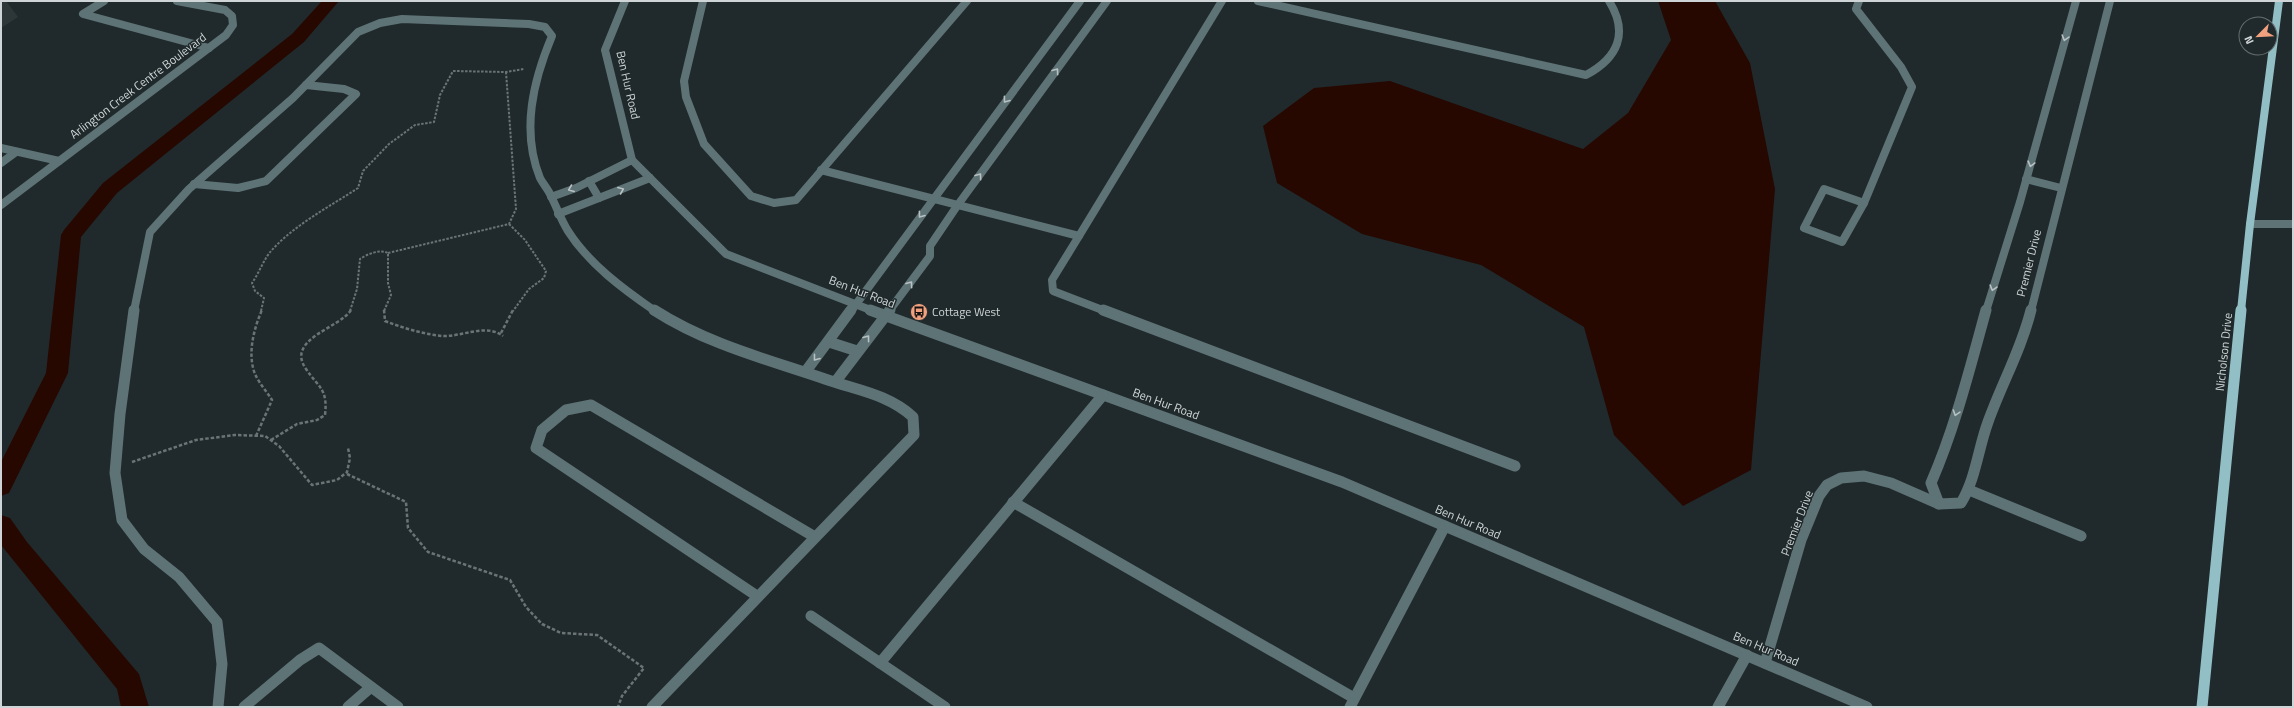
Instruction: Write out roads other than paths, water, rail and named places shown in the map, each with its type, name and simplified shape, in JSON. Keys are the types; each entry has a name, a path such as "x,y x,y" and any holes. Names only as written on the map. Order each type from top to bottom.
{"main road":[{"name":"Nicholson Drive","path":"2202,707 2250,224 2279,1"}],"street":[{"path":"104,1 83,14 209,48"},
{"name":"Arlington Creek Centre Boulevard","path":"1,205 226,35 233,25 232,16 225,10 177,1"},
{"name":"Ben Hur Road","path":"625,1 605,50 632,160 726,254 886,316 1342,482 1867,707"},
{"path":"703,1 684,81 686,97 704,144 751,196 774,204 796,200 967,1"},
{"path":"806,371 829,342 855,304 1080,1"},
{"path":"836,381 930,256 930,246 957,206 1107,1"},
{"path":"1222,1 1052,280 1053,291 1515,466"},
{"path":"1258,1 1586,74 1600,69 1608,61 1621,39 1618,17 1608,1"},
{"path":"1859,1 1856,9 1867,26 1908,75 1912,87 1864,203 1842,242 1804,228 1824,189 1864,203"},
{"name":"Premier Drive","path":"1939,504 1931,483 1939,465 1966,382 2026,179 2076,1"},
{"name":"Premier Drive","path":"1765,663 1797,556 1817,500 1827,485 1842,477 1865,476 1900,486 1939,504 1961,503 1969,490 1988,422 2024,339 2061,188 2110,1"},
{"path":"218,707 222,664 217,622 179,577 144,549 122,520 116,467 120,414 135,300 150,232 194,184 306,85 358,32 380,23 402,19 529,24 544,27 552,36 540,67 532,99 531,144 540,178 551,197 558,214 576,242 603,271 656,311 706,339 771,362 836,381 904,407 913,417 914,435 757,596 652,707"},
{"path":"194,184 231,190 248,188 266,181 356,94 344,89 306,85"},
{"path":"1,148 59,161"},
{"path":"1,163 16,152"},
{"path":"551,197 589,181 632,160"},
{"path":"822,170 934,198 957,206 1079,236"},
{"path":"558,214 650,178"},
{"path":"2026,179 2061,188"},
{"path":"589,181 599,198"},
{"path":"2250,224 2293,224"},
{"path":"829,342 857,352"},
{"path":"880,663 1103,395"},
{"path":"757,596 536,448 542,430 566,410 591,405 815,537"},
{"path":"1969,490 2081,536"},
{"path":"1013,502 1352,703 1445,526"},
{"path":"811,616 945,707"},
{"path":"244,707 300,660 319,648 398,707"},
{"path":"1718,707 1747,655"},
{"path":"348,707 371,687"}],"waterway":[{"path":"1,486 57,373 71,235 110,188 298,38 331,1"},
{"path":"1,525 18,550 129,683 135,707"}],"place":[{"name":"Cottage West","path":"919,312"}]}
